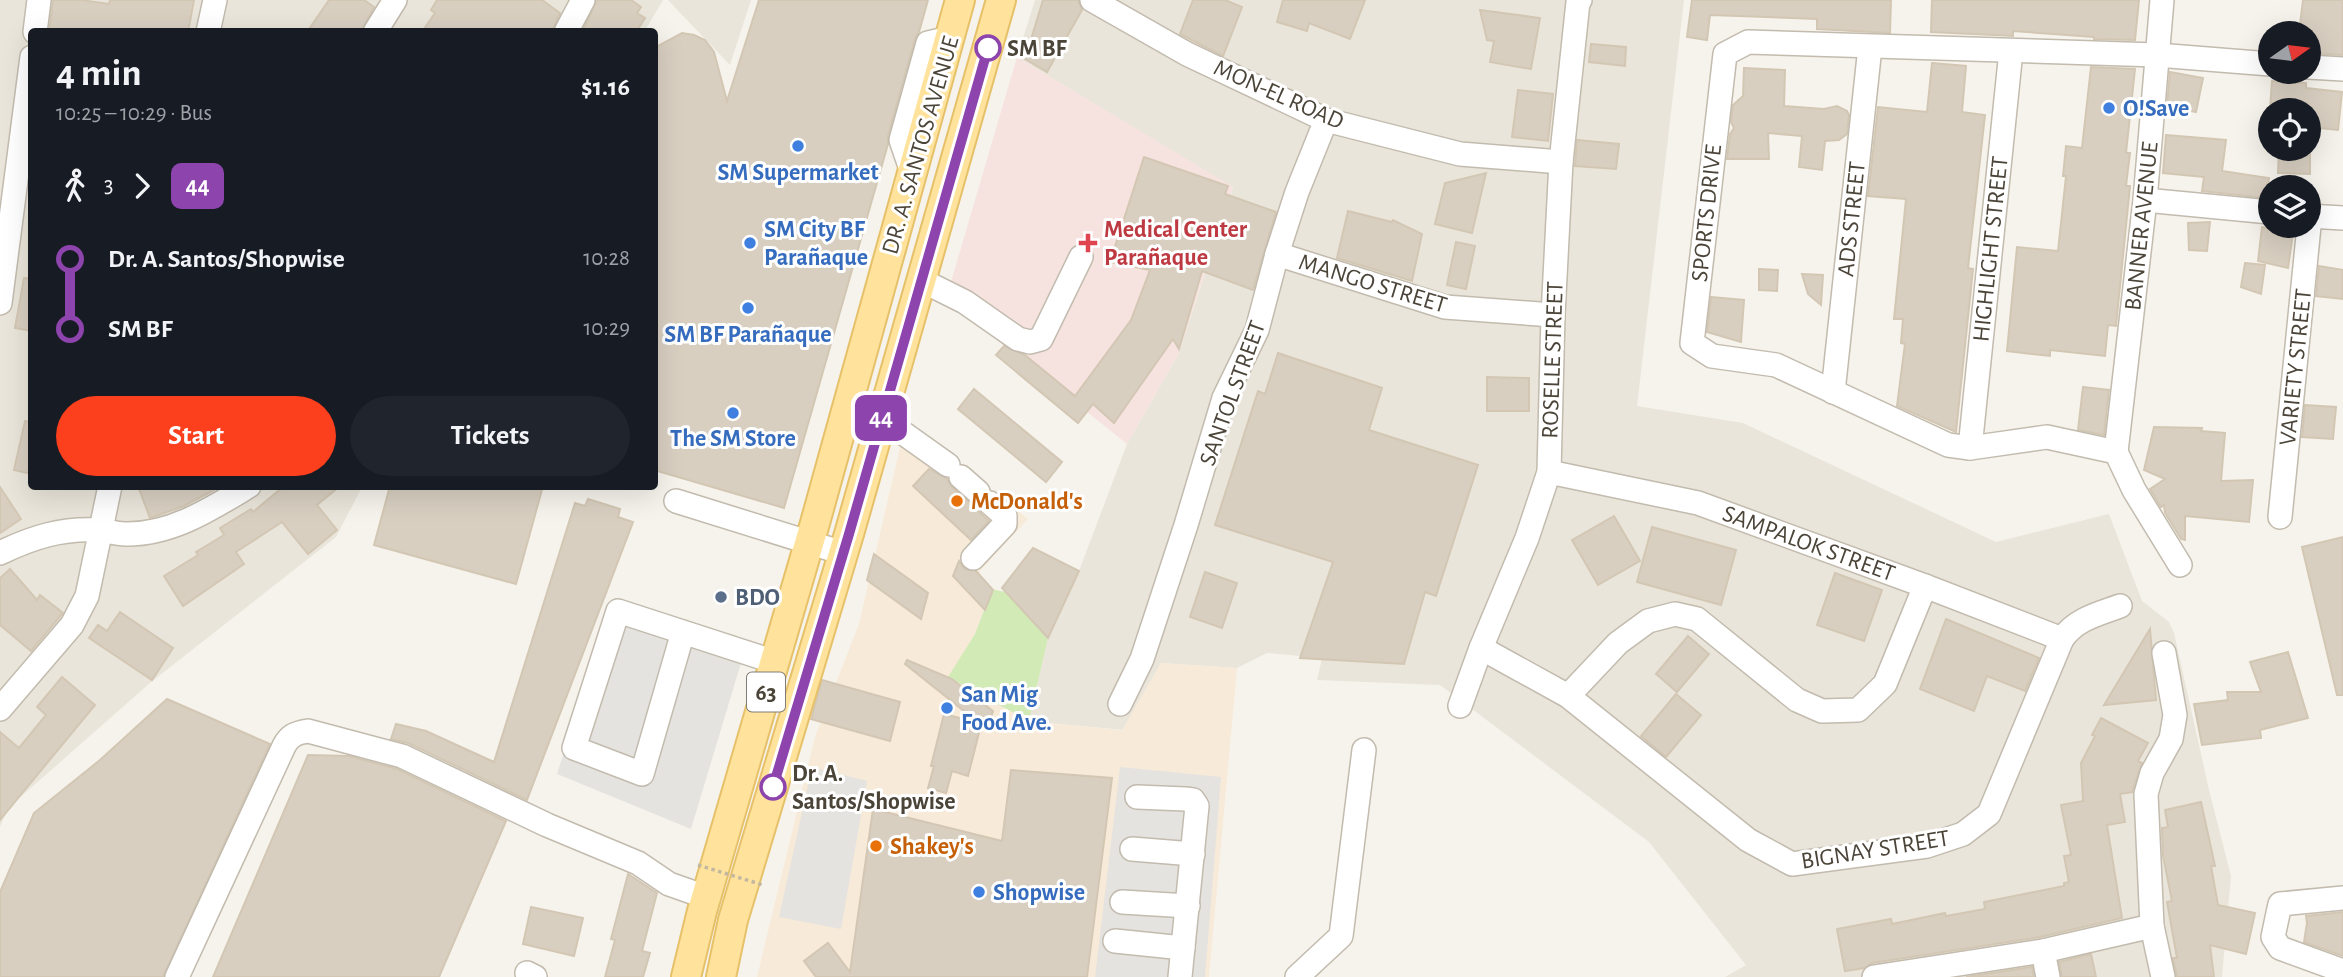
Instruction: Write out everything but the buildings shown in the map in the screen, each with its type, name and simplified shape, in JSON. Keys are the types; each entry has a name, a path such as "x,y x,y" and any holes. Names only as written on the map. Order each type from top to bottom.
{"main road":[{"name":"DR. A. SANTOS AVENUE","path":"686,977 706,897 775,662 960,0"},
{"name":"DR. A. SANTOS AVENUE","path":"721,977 733,920 843,553 1001,0"}],"street":[{"path":"36,28 39,0"},
{"path":"209,28 215,0"},
{"path":"378,28 396,0"},
{"path":"568,28 583,0"},
{"name":"MON-EL ROAD","path":"1093,0 1187,54 1326,120 1460,154 1561,162"},
{"name":"BANNER AVENUE","path":"2116,452 2145,200 2162,0"},
{"name":"ROSELLE STREET","path":"1460,705 1480,648 1527,538 1549,472 1561,162 1576,1"},
{"name":"SPORTS DRIVE","path":"2116,452 2047,437 1970,448 1948,445 1776,365 1712,356 1692,343 1725,54 1748,42 2157,55 2258,63"},
{"name":"ADS STREET","path":"1833,392 1870,47"},
{"name":"HIGHLIGHT STREET","path":"1970,448 2011,51"},
{"path":"2321,67 2343,69"},
{"path":"0,303 28,88"},
{"name":"SANTOL STREET","path":"1120,704 1142,659 1224,398 1257,330 1297,192 1326,120"},
{"path":"2145,200 2258,211"},
{"path":"2321,217 2343,218"},
{"name":"VARIETY STREET","path":"2280,517 2307,238"},
{"name":"MANGO STREET","path":"1277,254 1445,307 1553,315"},
{"path":"921,280 965,302 1018,339 1030,342 1041,339 1081,257"},
{"path":"881,418 970,484 1005,516 1005,524 973,558"},
{"path":"2116,452 2134,490 2180,565"},
{"name":"SAMPALOK STREET","path":"1549,472 1698,503 2062,639"},
{"path":"0,709 72,625 87,596 109,490"},
{"path":"0,553 53,532 101,530 124,534 184,523 242,490"},
{"path":"676,501 843,553"},
{"path":"1568,696 1618,643 1648,621 1675,614 1697,619 1797,701 1822,711 1858,710 1885,684 1926,586"},
{"name":"BIGNAY STREET","path":"1480,648 1568,696 1748,840 1792,864 1927,846 1963,834 1989,814 2062,639 2070,628 2082,620 2120,606"},
{"path":"683,632 642,774 574,748 618,611 683,632 775,662"},
{"path":"2163,977 2152,926 2146,794 2152,773 2171,739 2175,715 2164,653"},
{"path":"177,977 285,746 297,733 308,731 402,756 547,825 638,863 669,884 706,897"},
{"path":"1297,977 1341,936 1364,750"},
{"path":"1137,797 1193,800 1197,806 1180,977"},
{"path":"1132,849 1193,854"},
{"path":"2343,898 2280,904 2273,937 2280,948 2343,971"},
{"path":"1122,902 1188,906"},
{"path":"1874,977 1939,972 2152,926"},
{"path":"1115,941 1182,948"},
{"path":"2043,951 2048,977"}],"path":[{"path":"698,865 762,885"}],"shaded area":[{"path":"0,0 663,0 646,28 28,28 28,490 360,490 336,537 150,683 8,808 0,827"},
{"path":"668,0 751,0 730,65"},
{"path":"1035,0 1684,0 1637,406 1743,423 1996,542 2109,514 2142,601 2169,622 2174,633 2231,876 2222,977 1725,977 1746,965 1649,842 1440,685 1317,680 1322,658 1267,653 1237,668 1161,663 1123,730 1029,721 1048,638 1079,571 1127,444 1179,353 1233,188 1017,57"},
{"name":"Medical Center Parañaque","path":"1017,57 1233,187 1179,353 1127,444 946,299"},
{"path":"906,422 1028,519 978,573 992,589 975,634 949,677 1029,721 1122,730 1161,663 1237,668 1209,977 757,977 815,737 859,624"},
{"path":"607,620 744,653 691,829 557,774"},
{"path":"812,767 867,781 841,929 779,917"},
{"path":"1120,767 1221,777 1205,977 1095,977"}],"green space":[{"path":"992,589 1005,592 1048,638 1029,721 948,677 975,634"}],"bus line":[{"name":"44","path":"773,787 849,534 988,48"}],"place":[{"name":"SM BF","path":"988,48"},
{"name":"O!Save","path":"2109,108"},
{"name":"SM Supermarket","path":"798,146"},
{"name":"SM City BF Parañaque","path":"750,243"},
{"name":"Medical Center Parañaque","path":"1088,243"},
{"name":"SM BF Parañaque","path":"748,308"},
{"name":"The SM Store","path":"733,413"},
{"name":"McDonald's","path":"957,501"},
{"name":"BDO","path":"721,597"},
{"name":"San Mig Food Ave.","path":"947,708"},
{"name":"Dr. A. Santos/Shopwise","path":"773,787"},
{"name":"Shakey's","path":"876,846"},
{"name":"Shopwise","path":"979,892"}]}
